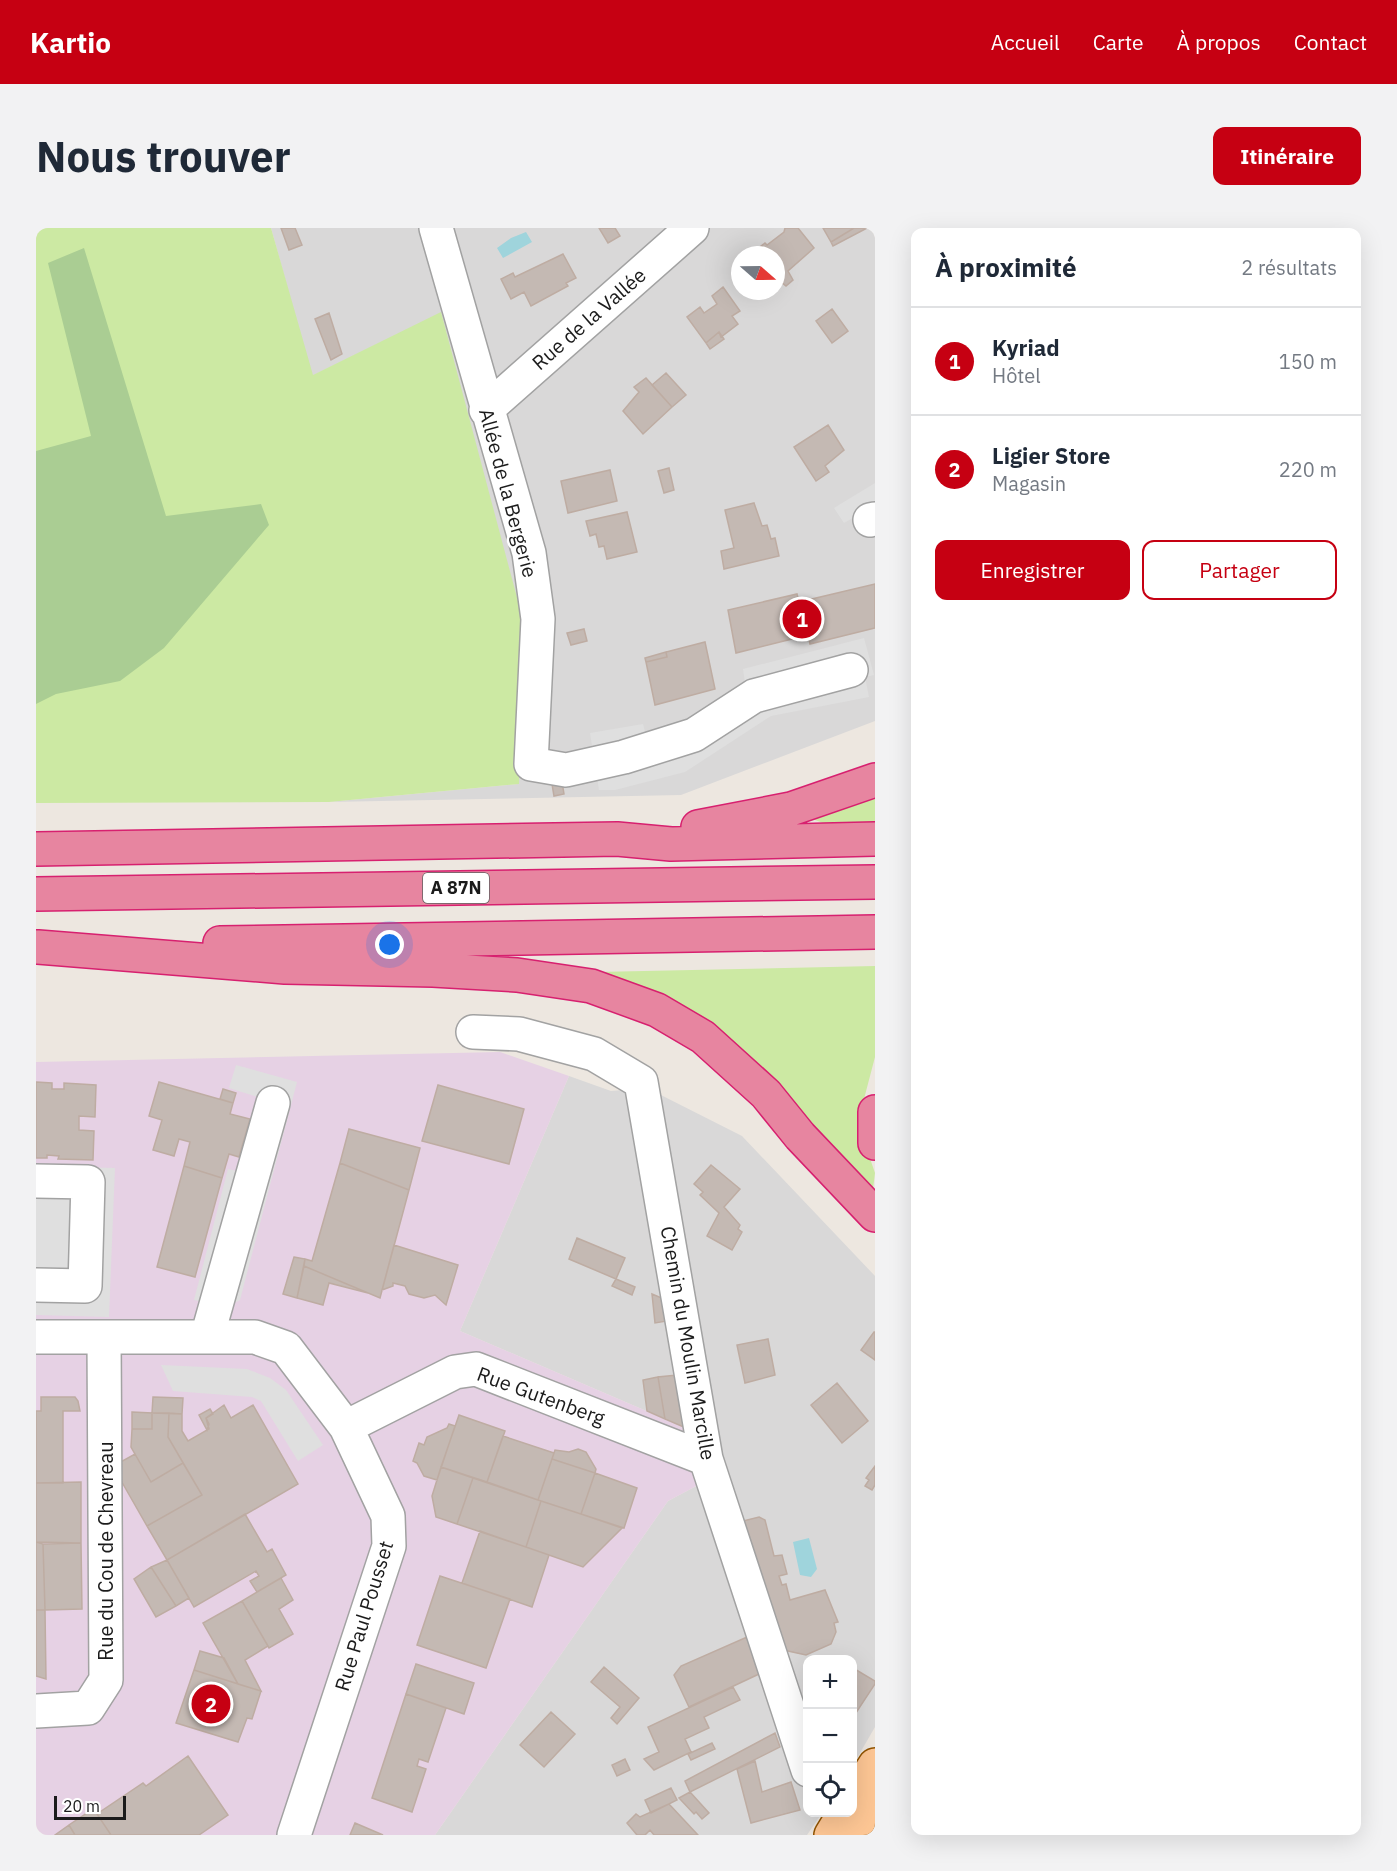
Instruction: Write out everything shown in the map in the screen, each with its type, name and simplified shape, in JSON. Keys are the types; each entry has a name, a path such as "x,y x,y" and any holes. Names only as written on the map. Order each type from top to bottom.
{"highway":[{"path":"616,839 710,826 790,809 875,780"},
{"path":"36,849 616,839 671,844 875,839"},
{"name":"A 87N","path":"36,894 875,882"},
{"path":"37,947 875,932"},
{"path":"37,947 285,967 433,970 517,975 591,986 657,1010 703,1037 766,1095 800,1136 875,1215"},
{"path":"875,1112 875,1143"}],"main road":[{"path":"857,1793 875,1765"},
{"path":"839,1825 875,1809"}],"street":[{"name":"Allée de la Bergerie","path":"436,228 486,410 529,554 538,619 531,764 566,770 624,757 694,735 754,696 851,670"},
{"name":"Rue de la Vallée","path":"486,410 692,228"},
{"name":"Chemin du Moulin Marcille","path":"473,1032 519,1034 594,1054 641,1082 706,1459 805,1763"},
{"path":"207,1337 273,1103"},
{"path":"36,1181 87,1182 85,1286 36,1285"},
{"name":"Rue Paul Pousset","path":"36,1337 255,1337 286,1348 346,1427 388,1516 389,1546 294,1835"},
{"name":"Rue du Cou de Chevreau","path":"36,1711 88,1708 106,1680 104,1337"},
{"name":"Rue Gutenberg","path":"346,1427 455,1372 476,1369 706,1459"}],"shaded area":[{"path":"271,228 875,228 875,721 681,795 329,802 518,784 441,313 312,376"},
{"path":"875,483 875,505 844,523 834,508"},
{"path":"864,638 874,675 865,677 869,697 771,716 685,772 615,790 599,790 590,733 643,724 647,740 746,690 743,669"},
{"path":"500,1052 569,1076 460,1331 686,1428 700,1484 668,1501 435,1835 36,1835 36,1062"},
{"path":"236,1065 297,1082 240,1300 227,1307 194,1300 228,1169 237,1171 258,1097 229,1088"},
{"path":"569,1076 611,1091 647,1088 742,1136 875,1276 875,1727 857,1758 857,1655 803,1655 803,1817 819,1817 807,1835 435,1835 668,1501 700,1484 686,1428 460,1331"},
{"path":"36,1166 115,1168 109,1317 36,1315"},
{"path":"161,1365 247,1369 270,1378 286,1390 323,1445 298,1461 261,1401 252,1397 173,1391"}],"green space":[{"path":"36,228 271,228 313,375 441,312 523,620 519,784 329,802 36,803"},
{"path":"84,248 166,516 261,504 269,525 164,648 120,681 56,694 36,704 36,451 91,436 48,263"},
{"path":"875,793 875,828 840,829 815,820 812,814"},
{"path":"875,966 875,1057 864,1099 864,1141 875,1173 873,1189 866,1187 773,1080 596,972"}],"water":[{"path":"526,232 532,242 503,258 497,248 511,238"},
{"path":"809,1538 817,1569 811,1577 800,1575 793,1542"}],"building":[{"path":"281,228 295,228 302,245 289,250"},
{"path":"599,228 615,228 620,236 608,243"},
{"path":"785,228 798,228 814,248 788,271 793,280 786,286 785,246 761,246 765,243 767,245 784,232"},
{"path":"823,228 854,228 831,242"},
{"path":"854,228 867,228 833,246 831,242"},
{"path":"563,254 576,278 566,283 568,286 531,306 524,292 511,299 501,279 513,273 515,277"},
{"path":"723,287 740,311 732,316 738,324 721,337 719,332 706,343 687,317 700,307 704,313 717,304 712,296"},
{"path":"832,309 848,331 832,343 816,321"},
{"path":"329,313 342,354 331,360 315,319"},
{"path":"719,332 724,339 710,349 706,343"},
{"path":"666,373 686,395 672,407 652,385"},
{"path":"646,378 672,407 643,434 623,411 639,392 634,387"},
{"path":"828,425 844,450 825,466 829,472 816,481 794,447"},
{"path":"669,468 674,490 664,493 658,471"},
{"path":"610,470 617,501 568,513 561,481"},
{"path":"754,503 762,526 767,525 771,539 775,538 779,556 724,569 721,551 734,548 725,510"},
{"path":"627,512 637,552 607,559 604,546 599,547 596,534 590,536 586,521"},
{"path":"875,584 875,628 810,644 808,635 736,653 728,610 797,594 799,602"},
{"path":"584,629 587,641 571,645 567,633"},
{"path":"705,642 715,689 655,705 646,662 667,657 666,652"},
{"path":"666,652 667,657 646,662 645,658"},
{"path":"562,782 564,794 554,796 552,784"},
{"path":"36,1082 52,1083 52,1089 64,1089 64,1083 96,1085 95,1117 79,1116 79,1130 94,1131 93,1160 58,1159 59,1156 47,1155 47,1158 36,1158"},
{"path":"159,1082 233,1103 230,1114 250,1119 239,1157 229,1154 222,1178 184,1166 190,1142 179,1139 174,1156 153,1150 162,1120 149,1116"},
{"path":"438,1085 524,1109 509,1164 422,1141"},
{"path":"223,1089 236,1093 233,1103 220,1099"},
{"path":"349,1129 420,1148 409,1190 340,1163"},
{"path":"340,1163 409,1190 380,1298 304,1266 305,1259 312,1261"},
{"path":"711,1165 740,1189 724,1207 740,1225 738,1229 742,1232 732,1250 707,1236 719,1213 700,1195 703,1192 694,1184"},
{"path":"184,1166 222,1178 195,1277 157,1267"},
{"path":"577,1238 625,1258 616,1279 569,1259"},
{"path":"394,1245 458,1265 446,1305 435,1295 424,1298 409,1294 405,1286 393,1283 393,1286 382,1290"},
{"path":"294,1257 305,1259 297,1298 283,1294"},
{"path":"304,1266 368,1293 329,1283 323,1305 297,1298"},
{"path":"616,1279 635,1287 632,1295 612,1286"},
{"path":"652,1294 664,1299 667,1321 655,1323"},
{"path":"875,1332 875,1360 861,1350"},
{"path":"768,1339 775,1375 745,1383 737,1345"},
{"path":"677,1375 686,1428 665,1419 658,1377"},
{"path":"658,1377 665,1419 647,1411 643,1380"},
{"path":"837,1383 868,1421 842,1443 811,1405"},
{"path":"41,1397 75,1397 78,1401 80,1411 63,1411 63,1483 36,1483 36,1411 41,1411"},
{"path":"153,1397 183,1398 182,1414 152,1413"},
{"path":"224,1405 231,1418 253,1405 298,1484 167,1560 147,1526 202,1495 168,1437 169,1413 182,1414 182,1431 188,1441 209,1429 206,1418"},
{"path":"210,1409 213,1414 206,1418 209,1424 207,1430 199,1415"},
{"path":"132,1412 152,1413 152,1429 132,1429"},
{"path":"152,1413 169,1413 168,1437 183,1463 151,1482 131,1447 132,1429 152,1429"},
{"path":"459,1415 505,1431 487,1482 441,1467"},
{"path":"449,1424 455,1426 437,1480 424,1476 417,1463 413,1461 419,1443 424,1445 427,1437 447,1428"},
{"path":"503,1436 554,1453 538,1500 487,1482"},
{"path":"578,1449 586,1452 596,1469 595,1473 552,1459 555,1450 569,1452"},
{"path":"135,1454 151,1482 183,1463 202,1495 147,1526 115,1470 117,1464"},
{"path":"552,1459 595,1473 581,1514 538,1500"},
{"path":"875,1466 875,1485 872,1490 865,1486 869,1480 866,1478"},
{"path":"441,1467 473,1478 457,1524 436,1517 432,1496"},
{"path":"595,1473 637,1488 624,1528 581,1514"},
{"path":"473,1478 541,1501 526,1547 457,1524"},
{"path":"81,1482 81,1543 36,1542 36,1483"},
{"path":"541,1501 622,1528 583,1567 526,1547"},
{"path":"245,1514 267,1552 272,1549 286,1575 257,1592 250,1581 259,1576 256,1571 194,1607 167,1560"},
{"path":"759,1517 765,1520 774,1556 782,1555 787,1574 779,1576 782,1585 786,1584 790,1600 825,1590 838,1622 834,1623 836,1632 831,1644 806,1655 779,1649 739,1522"},
{"path":"480,1531 549,1555 532,1607 462,1583"},
{"path":"36,1542 43,1544 45,1610 36,1610"},
{"path":"81,1543 82,1609 45,1610 43,1544"},
{"path":"167,1560 189,1598 176,1606 151,1567"},
{"path":"151,1567 176,1606 156,1617 134,1579"},
{"path":"440,1576 510,1599 486,1668 417,1645"},
{"path":"281,1578 293,1600 279,1609 293,1634 269,1648 242,1601"},
{"path":"242,1601 268,1646 245,1660 261,1691 238,1684 203,1623"},
{"path":"36,1610 45,1610 46,1679 36,1676"},
{"path":"747,1637 759,1674 689,1707 674,1675 681,1666"},
{"path":"200,1651 224,1658 238,1684 194,1670"},
{"path":"416,1664 474,1683 464,1714 406,1694"},
{"path":"604,1667 639,1698 617,1724 611,1718 620,1707 591,1682"},
{"path":"194,1670 261,1691 252,1719 247,1718 238,1742 176,1723"},
{"path":"857,1670 875,1681 857,1711"},
{"path":"733,1687 740,1700 704,1717 709,1728 685,1739 691,1752 654,1770 644,1759 659,1752 648,1727"},
{"path":"406,1694 446,1708 428,1762 419,1759 417,1766 426,1769 412,1812 372,1798"},
{"path":"551,1712 575,1734 544,1767 520,1745"},
{"path":"775,1733 780,1747 690,1792 685,1781"},
{"path":"712,1743 715,1749 691,1760 688,1754"},
{"path":"188,1756 228,1815 199,1835 111,1835 97,1814 143,1783 146,1786"},
{"path":"625,1759 630,1770 617,1776 612,1765"},
{"path":"755,1761 762,1792 791,1782 800,1810 751,1823 737,1769"},
{"path":"671,1788 677,1800 651,1813 645,1800"},
{"path":"690,1792 709,1813 702,1819 679,1798"},
{"path":"669,1804 698,1835 654,1835 650,1830 645,1835 637,1835 627,1823 636,1814 640,1817"},
{"path":"93,1809 111,1835 75,1835 69,1825"},
{"path":"355,1823 383,1835 350,1835"},
{"path":"69,1825 75,1835 55,1835"}],"place":[{"name":"Kyriad","path":"802,619"},
{"name":"Ligier Store","path":"211,1704"}]}
